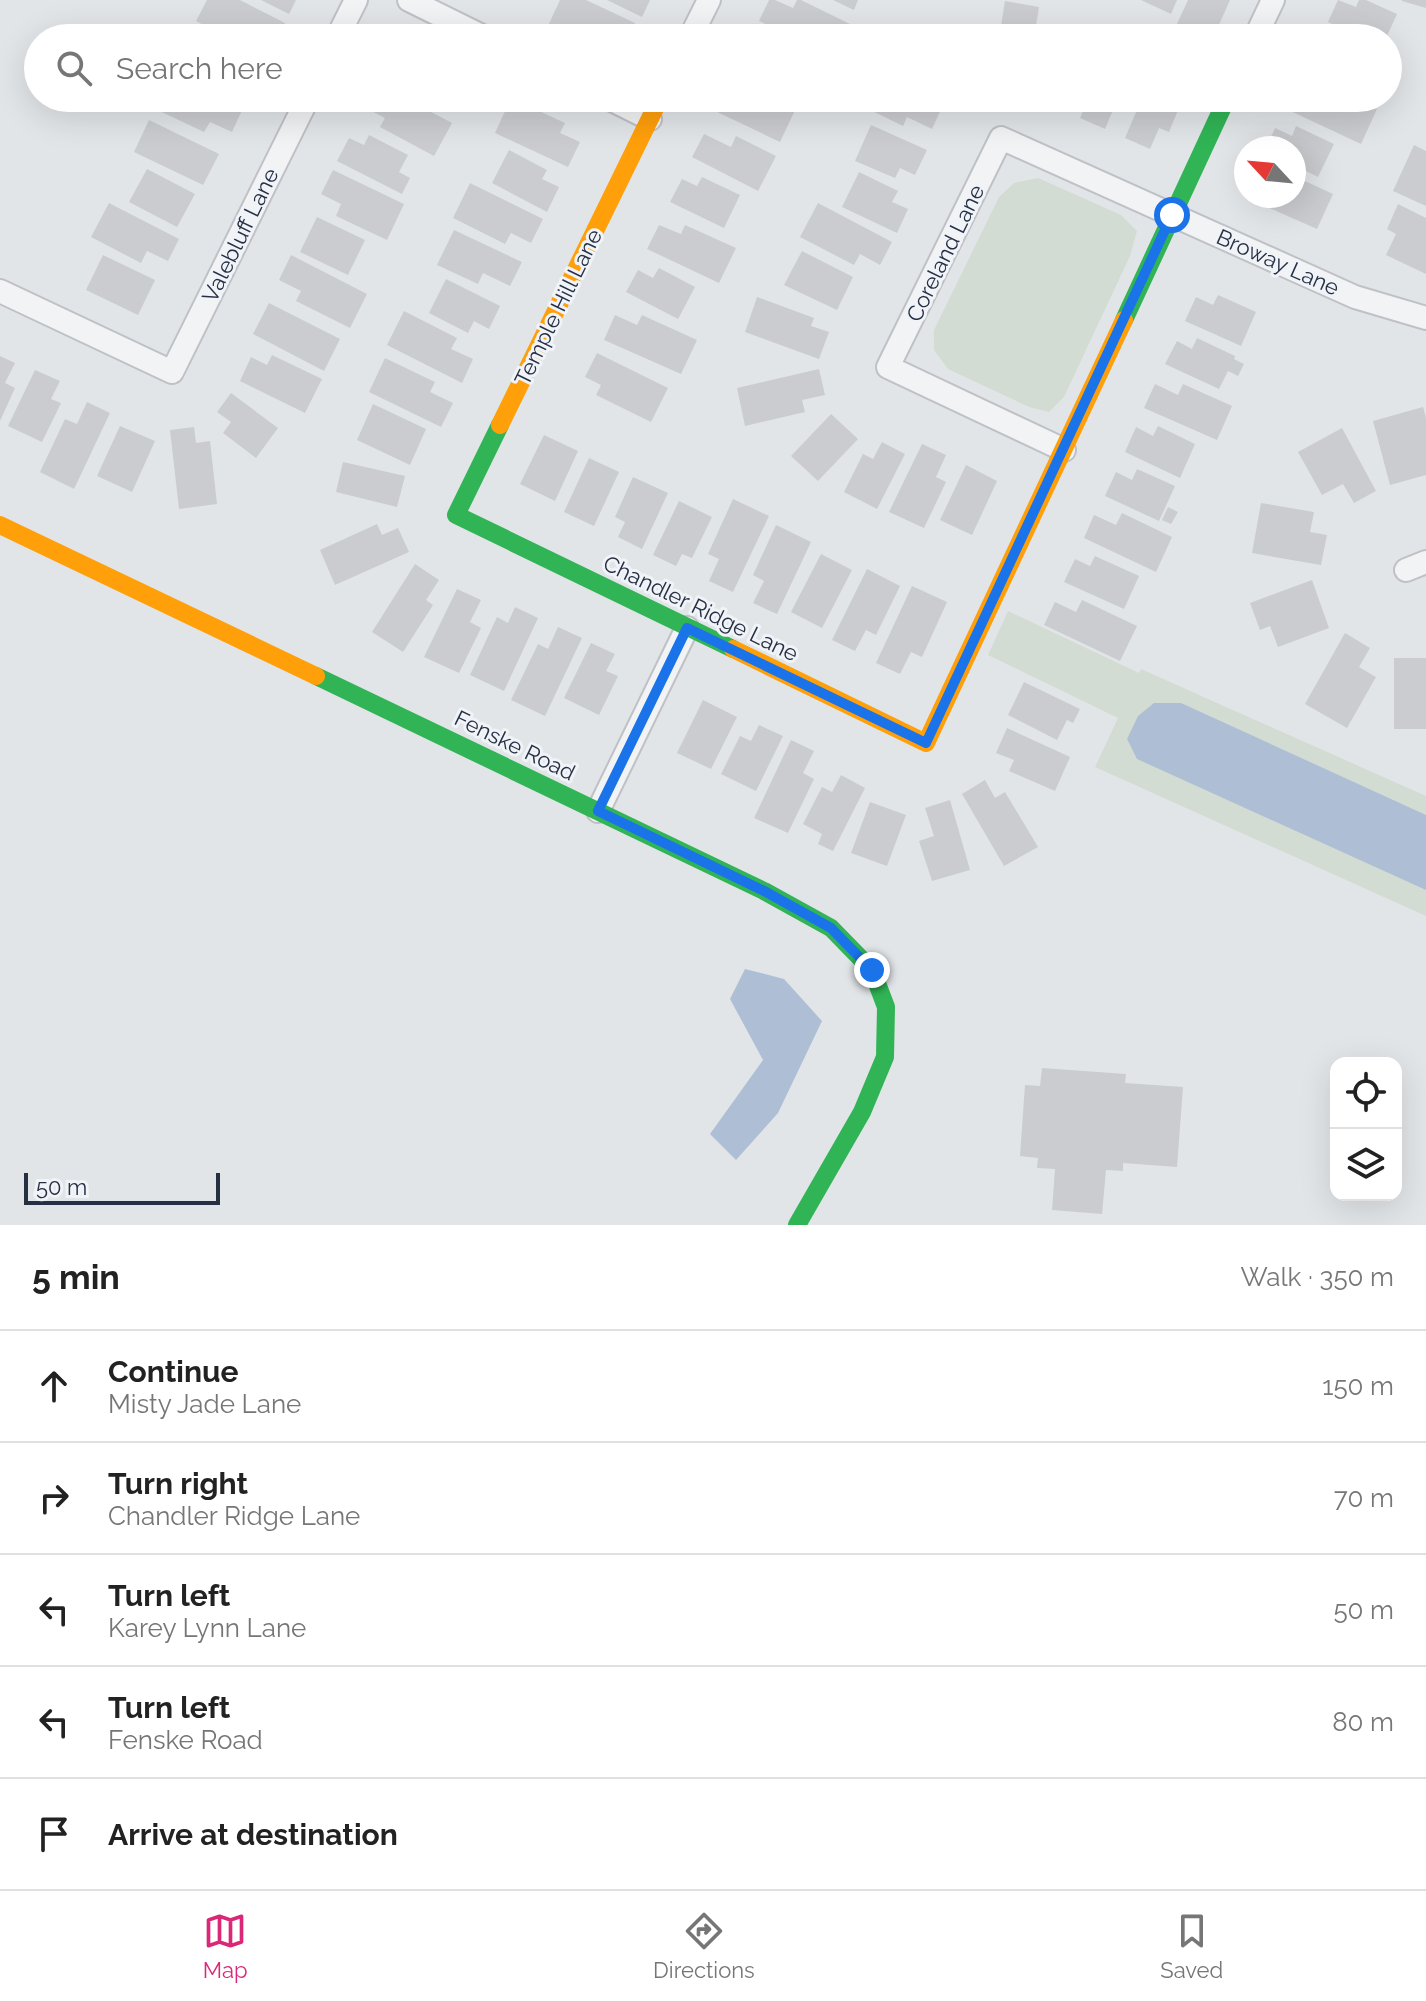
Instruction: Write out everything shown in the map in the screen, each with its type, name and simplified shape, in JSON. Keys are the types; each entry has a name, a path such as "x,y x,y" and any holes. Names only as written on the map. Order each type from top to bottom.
{"street":[{"path":"344,24 356,0"},
{"path":"409,0 458,24"},
{"path":"697,24 709,0"},
{"path":"1262,24 1273,0"},
{"name":"Valebluff Lane","path":"0,291 172,372 301,112"},
{"path":"636,112 650,119"},
{"name":"Temple Hill Lane","path":"456,515 653,112"},
{"path":"1064,450 1220,112"},
{"name":"Broway Lane","path":"1001,138 1355,297 1426,318"},
{"name":"Coreland Lane","path":"1001,138 888,367 1064,450"},
{"name":"Chandler Ridge Lane","path":"456,515 926,743 1064,450"},
{"name":"Fenske Road","path":"0,525 764,891 831,928 872,970 886,1007 885,1057 862,1112 797,1225"},
{"path":"598,811 687,628"}],"shaded area":[{"path":"1038,178 1121,215 1137,231 1130,256 1064,397 1049,412 1029,407 948,369 934,350 934,330 999,197 1014,183"},
{"path":"1008,611 1139,673 1141,669 1426,796 1426,916 1095,767 1118,718 988,655"}],"water":[{"path":"1154,703 1181,703 1426,815 1426,890 1137,759 1127,739 1138,716"},
{"path":"745,969 784,979 822,1021 778,1113 736,1160 710,1134 763,1060 730,999"}],"building":[{"path":"207,0 240,0 285,23 202,24 196,21"},
{"path":"261,0 296,0 289,14"},
{"path":"560,0 586,0 635,23 635,24 549,24"},
{"path":"607,0 650,0 642,17"},
{"path":"769,0 793,8 797,0 801,0 850,24 765,24 759,21"},
{"path":"833,0 858,0 854,10"},
{"path":"1141,0 1177,0 1171,14"},
{"path":"1188,0 1230,0 1219,24 1177,24"},
{"path":"1338,0 1356,7 1359,0 1366,0 1397,14 1392,24 1328,22"},
{"path":"1426,0 1426,8 1402,1"},
{"path":"1005,1 1039,7 1036,24 1001,24"},
{"path":"162,112 241,112 232,132 210,122 204,132"},
{"path":"374,112 431,112 452,123 434,156 380,127 385,118"},
{"path":"505,112 541,112 565,123 560,133 580,142 568,167 495,133"},
{"path":"717,112 794,112 780,142"},
{"path":"874,112 940,112 932,129 907,117 903,126"},
{"path":"1083,112 1112,112 1105,129 1080,118"},
{"path":"1136,112 1177,112 1169,132 1159,128 1150,149 1125,138"},
{"path":"1293,112 1376,112 1361,144"},
{"path":"149,120 219,154 203,185 134,152"},
{"path":"871,125 927,150 915,175 900,168 895,178 855,161"},
{"path":"1296,126 1334,144 1318,177 1306,171 1306,136 1292,136"},
{"path":"1275,128 1292,136 1271,136"},
{"path":"704,134 731,147 736,136 776,156 758,191 692,157"},
{"path":"369,135 408,155 399,172 410,178 402,194 337,161 349,138 364,145"},
{"path":"1414,145 1426,151 1426,206 1393,191"},
{"path":"509,150 547,170 542,179 559,187 547,212 492,183"},
{"path":"147,169 195,194 177,227 129,202"},
{"path":"333,170 404,204 387,240 336,216 341,204 321,194"},
{"path":"859,172 898,191 892,202 908,209 897,233 842,207"},
{"path":"702,177 740,195 724,228 670,202 682,179 697,186"},
{"path":"1306,182 1333,194 1317,229 1270,208 1306,208"},
{"path":"470,183 543,219 531,243 511,233 505,244 453,218"},
{"path":"109,203 179,239 168,261 147,251 141,263 91,237"},
{"path":"818,203 892,242 880,265 860,254 854,265 800,237"},
{"path":"1398,204 1426,218 1426,274 1386,255 1396,234 1387,229"},
{"path":"317,217 365,240 348,275 300,252"},
{"path":"659,225 681,234 685,225 736,248 719,283 647,249"},
{"path":"454,230 522,262 510,286 483,273 478,284 437,265"},
{"path":"802,251 853,277 837,310 784,285"},
{"path":"103,255 155,280 138,315 86,290"},
{"path":"291,255 367,294 350,328 296,301 301,291 279,280"},
{"path":"659,268 695,287 678,319 626,292 638,270 653,278"},
{"path":"446,279 500,306 489,329 474,321 468,333 429,313"},
{"path":"1218,295 1256,312 1241,346 1185,321 1196,297 1213,305"},
{"path":"757,297 814,318 811,326 829,332 819,359 745,332"},
{"path":"269,303 340,339 324,371 253,334"},
{"path":"404,311 457,338 451,349 473,359 462,383 387,345"},
{"path":"615,315 637,325 642,315 697,340 681,374 604,340"},
{"path":"1197,338 1235,356 1234,359 1244,364 1238,376 1228,371 1219,389 1165,364 1177,341 1192,349"},
{"path":"597,353 668,388 651,422 596,395 601,385 585,377"},
{"path":"272,355 322,379 305,413 240,381 251,357 267,365"},
{"path":"0,356 15,363 5,383 15,388 0,421"},
{"path":"385,358 435,382 430,392 453,403 441,427 369,392"},
{"path":"819,369 825,395 802,400 805,412 745,426 737,388"},
{"path":"35,370 60,381 51,399 61,403 42,442 8,426"},
{"path":"1155,384 1178,395 1183,384 1232,406 1217,440 1144,408"},
{"path":"231,393 278,428 256,458 223,433 231,422 217,412"},
{"path":"87,402 110,413 74,489 40,472 65,419 77,424"},
{"path":"373,404 426,429 410,465 357,440"},
{"path":"1423,407 1426,418 1426,475 1390,485 1373,421"},
{"path":"831,414 858,439 818,481 791,456"},
{"path":"120,426 155,441 132,492 97,476"},
{"path":"1158,426 1195,444 1180,478 1125,452 1136,427 1153,436"},
{"path":"194,427 196,443 210,441 217,504 179,509 170,430"},
{"path":"1342,428 1376,491 1354,503 1343,484 1322,495 1298,452"},
{"path":"544,435 578,451 555,501 520,484"},
{"path":"882,442 905,454 877,509 844,492 863,454 873,459"},
{"path":"922,444 946,455 936,477 946,482 924,528 889,512"},
{"path":"589,458 619,472 594,526 564,512"},
{"path":"343,462 405,476 397,507 336,492"},
{"path":"966,465 997,481 972,535 940,520"},
{"path":"1137,469 1175,486 1159,521 1105,496 1116,472 1132,480"},
{"path":"633,477 668,493 642,549 618,537 625,522 615,517"},
{"path":"733,499 769,516 733,592 709,581 719,559 708,554"},
{"path":"679,501 712,517 692,558 682,554 676,566 653,555"},
{"path":"1261,503 1314,512 1310,532 1327,535 1321,565 1252,553"},
{"path":"1168,507 1178,512 1171,524 1162,520"},
{"path":"1122,513 1172,537 1156,572 1084,538 1094,515 1116,525"},
{"path":"377,524 382,535 398,528 409,552 335,585 320,550"},
{"path":"776,525 811,542 777,614 753,603 764,581 753,575"},
{"path":"821,554 852,570 822,628 791,612"},
{"path":"1095,556 1139,576 1124,609 1064,582 1075,559 1090,566"},
{"path":"415,564 439,580 426,600 433,605 403,652 372,632"},
{"path":"867,569 900,586 876,635 866,630 855,651 832,640"},
{"path":"1312,580 1329,628 1278,647 1270,626 1260,630 1250,603"},
{"path":"912,586 947,602 922,657 911,652 900,674 876,663"},
{"path":"457,589 481,600 470,622 481,628 459,673 424,657"},
{"path":"1082,600 1137,626 1120,661 1044,625 1055,602 1076,612"},
{"path":"515,607 538,618 504,691 470,675 497,617 508,623"},
{"path":"558,627 582,638 545,716 511,700 538,644 548,649"},
{"path":"1345,633 1370,648 1359,667 1376,677 1347,728 1305,704"},
{"path":"591,643 615,654 606,671 618,676 599,715 564,698"},
{"path":"1394,658 1426,658 1426,729 1394,729"},
{"path":"1024,682 1080,709 1073,723 1067,720 1057,740 1008,715"},
{"path":"703,700 737,717 711,769 677,753"},
{"path":"759,725 783,736 756,791 721,774 740,736 751,741"},
{"path":"1007,728 1070,757 1055,791 1009,771 1014,760 996,753"},
{"path":"791,740 814,751 803,773 814,779 788,833 754,818"},
{"path":"841,775 865,788 833,851 818,844 822,834 803,824 822,787 832,792"},
{"path":"985,780 995,798 1005,792 1038,847 1004,866 962,794"},
{"path":"950,800 970,870 932,881 919,841 934,836 925,808"},
{"path":"870,802 906,815 887,866 851,853"},
{"path":"1042,1068 1126,1074 1125,1083 1183,1087 1177,1167 1123,1163 1123,1171 1106,1170 1102,1214 1052,1210 1055,1169 1037,1168 1038,1158 1020,1156 1025,1085 1040,1086"}],"traffic: fast":[{"path":"1124,320 1221,112"},
{"path":"500,425 456,515 733,649"},
{"path":"316,676 764,891 831,928 872,970 886,1007 885,1057 862,1112 797,1225"}],"traffic: slow":[{"path":"500,425 653,112"},
{"path":"733,649 926,743 1124,320"},
{"path":"0,525 316,676"}],"route":[{"path":"872,970 831,928 764,891 598,811 687,628 926,743 1172,215"}]}
